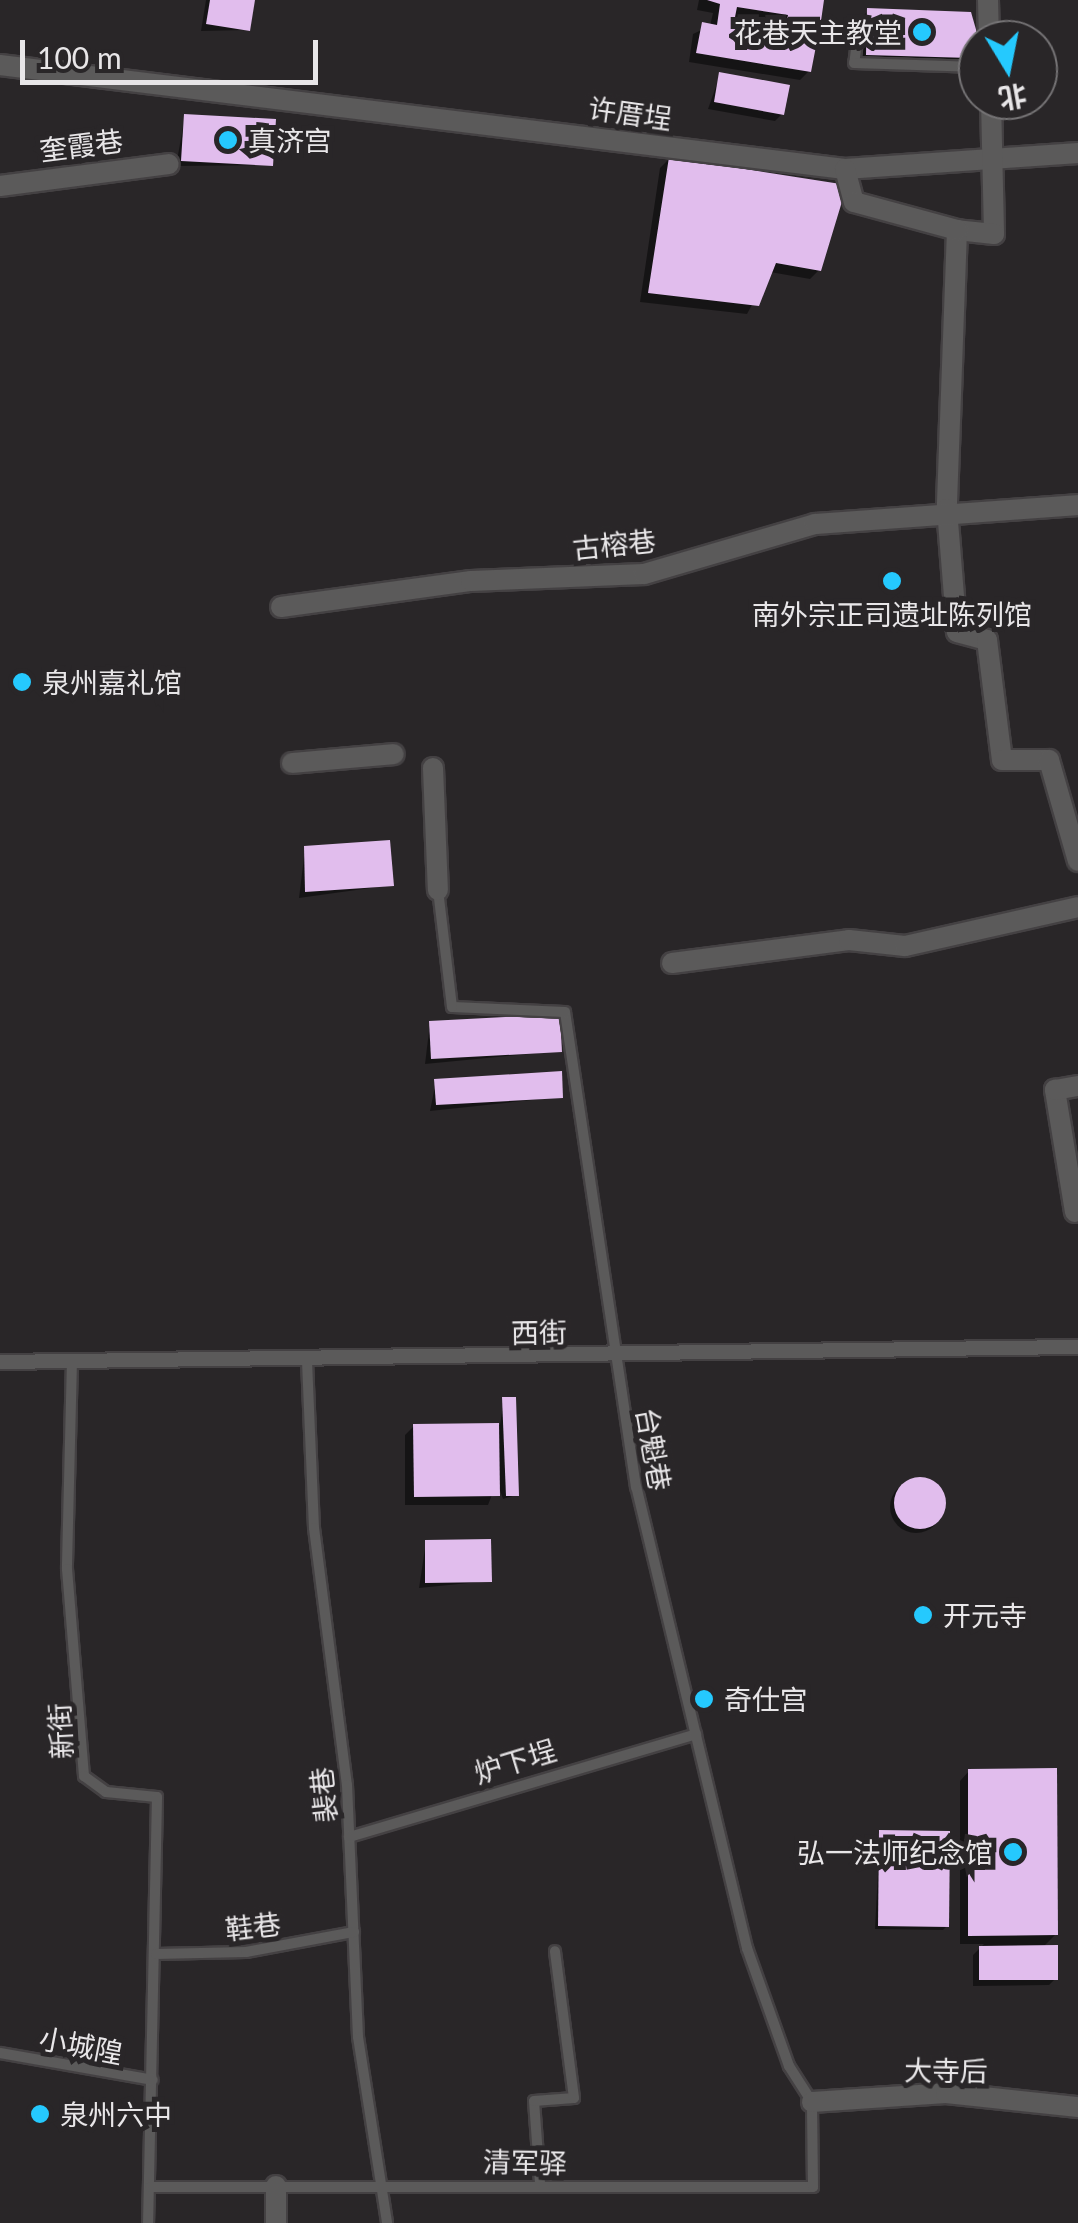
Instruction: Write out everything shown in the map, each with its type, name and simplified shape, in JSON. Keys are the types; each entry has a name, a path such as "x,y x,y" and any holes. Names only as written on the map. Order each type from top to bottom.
{"street":[{"name":"许厝埕","path":"0,64 844,169 993,156 1078,154"},
{"path":"844,169 854,202 958,230 994,234 992,120"},
{"name":"奎霞巷","path":"0,186 169,164"},
{"path":"958,230 947,510 957,632 986,640 1002,760 1048,760 1078,861"},
{"name":"古榕巷","path":"282,607 470,581 644,574 815,524 947,510 1078,505"},
{"path":"292,763 394,754"},
{"path":"434,768 438,890"},
{"path":"672,963 849,940 905,946 1078,907"},
{"path":"1075,1212 1055,1090 1078,1086"},
{"name":"西街","path":"0,1362 1078,1348"},
{"name":"大寺后","path":"812,2102 946,2093 1078,2107"},
{"path":"276,2186 276,2223"}],"lane":[{"path":"859,25 854,63 958,66"},
{"name":"台魁巷","path":"438,890 452,1006 565,1012 636,1487 747,1948 789,2066 812,2102"},
{"name":"新街","path":"72,1360 66,1569 84,1776 106,1792 158,1797 148,2223"},
{"name":"裴巷","path":"307,1361 314,1528 349,1837 358,2037 387,2223"},
{"name":"炉下埕","path":"349,1837 696,1734"},
{"name":"鞋巷","path":"156,1954 246,1952 354,1932"},
{"path":"540,2183 534,2101 574,2098 556,1951"},
{"name":"小城隍","path":"0,2053 153,2080"},
{"name":"清军驿","path":"150,2186 540,2183 812,2187 812,2102"}],"building":[{"path":"210,0 255,0 250,31 206,24"},
{"path":"707,0 824,0 821,21 803,18 800,38 817,41 811,72 696,53 702,22 717,25 720,4","holes":["737,7 788,15 784,35 733,27"]},
{"name":"花巷天主教堂","path":"867,8 971,12 973,20 958,20 958,58 866,55"},
{"path":"719,72 790,85 784,115 714,102"},
{"name":"真济宫","path":"184,114 276,119 273,166 181,161"},
{"path":"669,157 847,185 821,271 776,263 759,306 648,293"},
{"path":"390,840 394,886 305,892 304,846"},
{"path":"560,1014 562,1052 431,1059 429,1021"},
{"path":"562,1071 563,1098 436,1105 434,1079"},
{"path":"502,1397 516,1397 519,1496 506,1496"},
{"path":"499,1423 500,1496 414,1497 413,1424"},
{"path":"920,1477 938,1485 946,1503 938,1521 920,1529 902,1521 894,1503 902,1485"},
{"path":"491,1539 492,1582 425,1583 425,1540"},
{"name":"弘一法师纪念馆","path":"1057,1768 1058,1935 968,1936 968,1769"},
{"path":"879,1830 950,1831 949,1927 878,1926"},
{"path":"1058,1945 1058,1980 979,1980 979,1946"}],"place":[{"name":"花巷天主教堂","path":"922,32"},
{"name":"真济宫","path":"228,140"},
{"name":"南外宗正司遗址陈列馆","path":"892,581"},
{"name":"泉州嘉礼馆","path":"22,682"},
{"name":"开元寺","path":"923,1615"},
{"name":"奇仕宫","path":"704,1699"},
{"name":"弘一法师纪念馆","path":"1013,1852"},
{"name":"泉州六中","path":"40,2114"}]}
